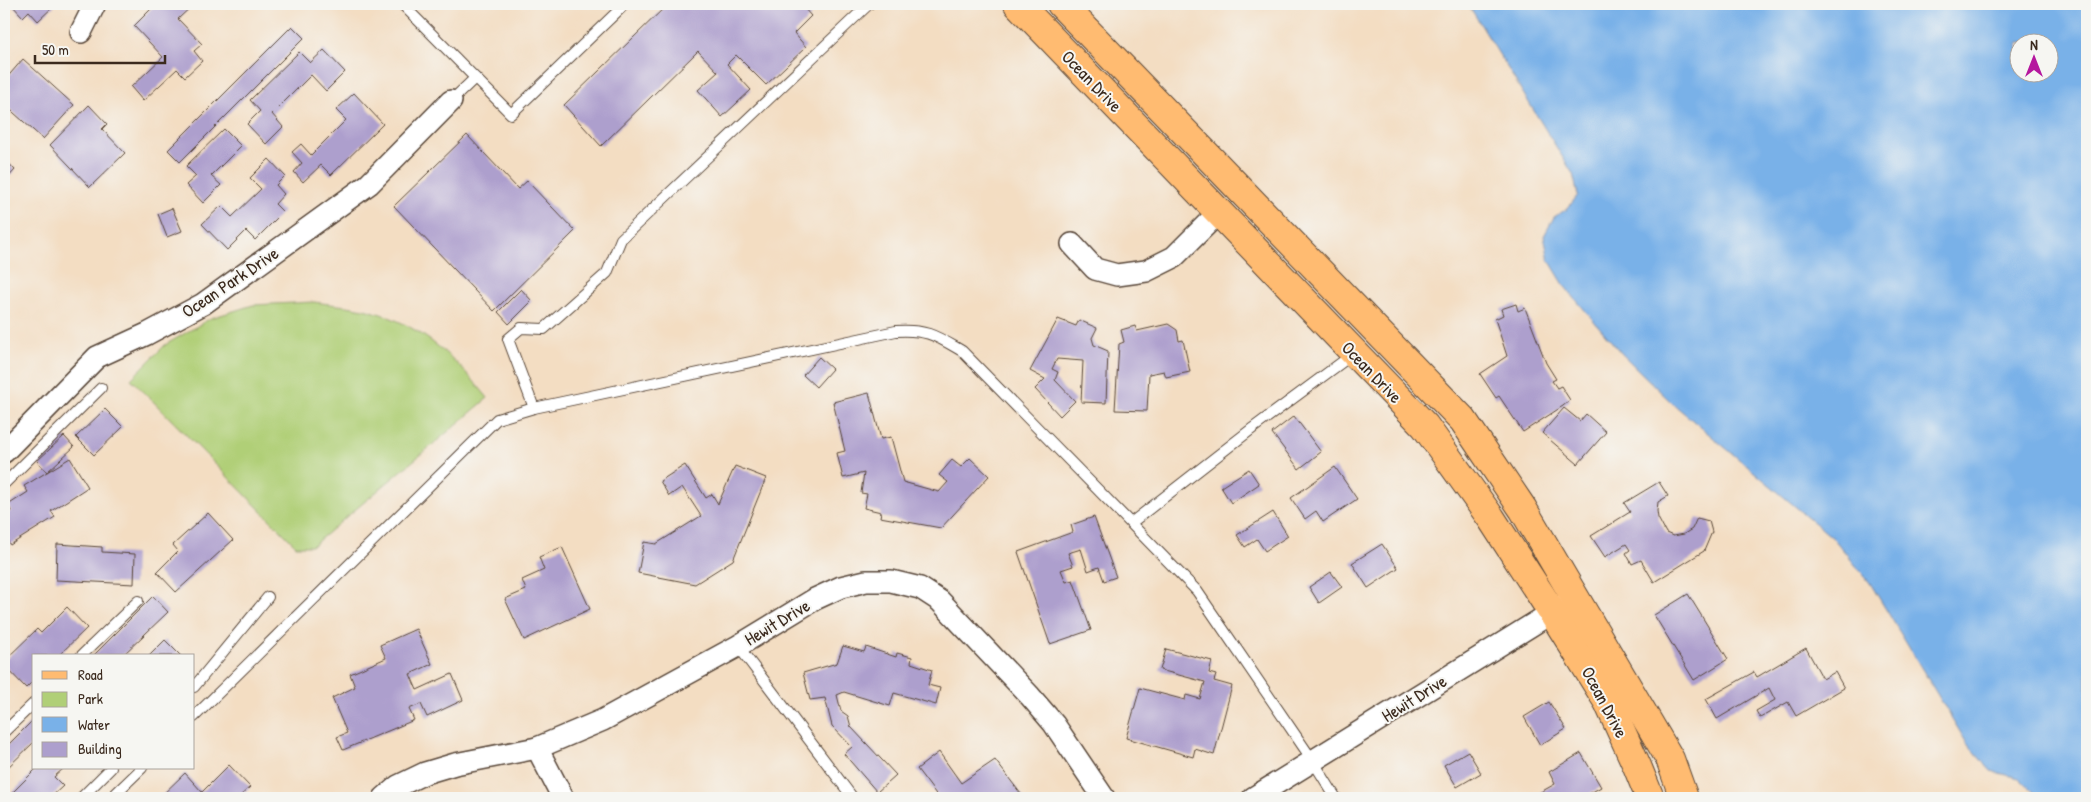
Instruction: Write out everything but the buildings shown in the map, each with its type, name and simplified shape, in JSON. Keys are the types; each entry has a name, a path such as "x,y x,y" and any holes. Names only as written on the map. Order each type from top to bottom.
{"main road":[{"name":"Ocean Drive","path":"1018,4 1425,426 1491,518 1608,702 1638,766 1650,798"},
{"name":"Ocean Drive","path":"1061,4 1463,420 1523,509 1670,758 1684,798"}],"street":[{"path":"81,32 95,4"},
{"name":"Ocean Park Drive","path":"4,452 97,357 147,334 203,304 369,184 451,101"},
{"path":"1072,244 1095,269 1117,275 1146,271 1174,257 1218,213"},
{"name":"Hewit Drive","path":"384,798 398,786 425,773 455,764 537,748 603,720 738,646 815,599 841,587 866,581 891,581 920,588 940,601 1054,724 1104,798"},
{"name":"Hewit Drive","path":"1253,798 1576,598"},
{"path":"537,748 563,798"}],"lane":[{"path":"402,4 511,114 621,8 616,4"},
{"path":"534,408 508,338 521,328 544,329 607,273 621,240 869,4"},
{"path":"451,101 475,78"},
{"path":"195,716 496,418 534,408 896,331 916,330 935,336 962,351 1197,591 1313,761 1336,798"},
{"path":"1131,523 1245,434 1354,353"},
{"path":"4,484 100,388"},
{"path":"195,686 268,597"},
{"path":"84,654 138,600"},
{"path":"738,646 853,798"},
{"path":"5,728 32,704"},
{"path":"81,798 109,770"},
{"path":"111,798 140,770"}],"green space":[{"path":"314,302 354,307 378,313 410,327 439,347 465,371 488,398 312,546 296,546 131,379 165,345 211,318 253,305"}],"water":[{"path":"1468,4 2087,4 2087,798 2040,798 2019,778 1991,771 1968,745 1870,583 1834,539 1672,403 1622,354 1566,288 1549,260 1544,236 1554,217 1567,209 1578,195 1573,174"}]}
